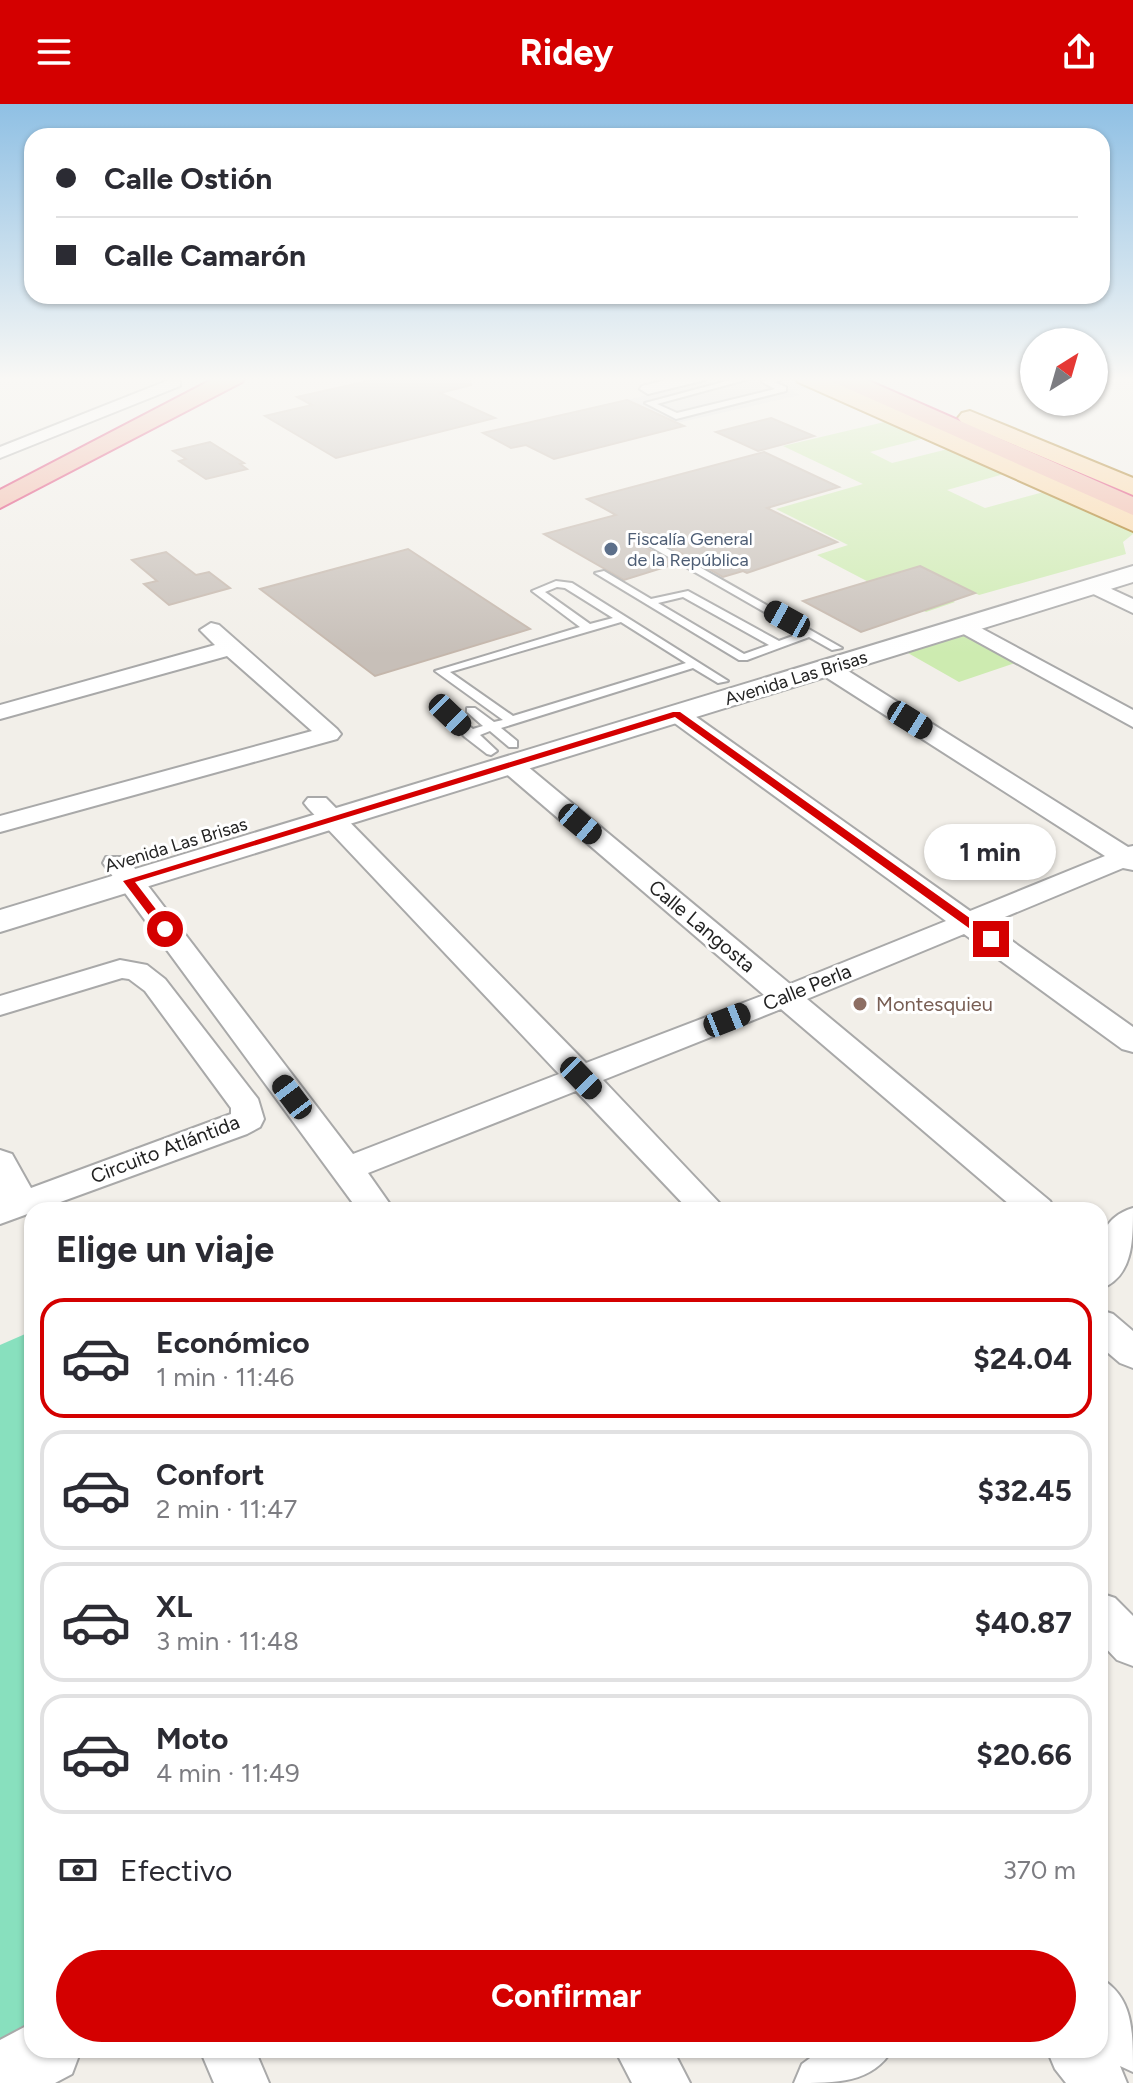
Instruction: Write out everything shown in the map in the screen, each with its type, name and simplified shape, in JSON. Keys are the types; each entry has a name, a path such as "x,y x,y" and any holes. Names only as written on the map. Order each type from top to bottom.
{"highway":[{"path":"0,500 58,469"},
{"path":"1048,469 1133,507"}],"main road":[{"path":"1013,469 1133,523"},
{"path":"1096,469 1129,483"}],"street":[{"path":"1133,541 1120,568 1133,607"},
{"name":"Avenida Las Brisas","path":"582,733 709,677 825,650 1120,568"},
{"name":"Avenida Las Brisas","path":"0,898 122,872 325,811 498,741 582,733 677,714 825,650 966,626 1120,568"},
{"path":"966,626 1133,720"},
{"path":"0,824 329,734 211,630"},
{"path":"0,712 231,648"},
{"path":"825,650 1131,858"},
{"path":"677,714 1133,1042"},
{"name":"Calle Langosta","path":"498,741 785,997 1028,1202"},
{"path":"325,811 701,1202"},
{"name":"Calle Perla","path":"346,1169 1131,858"},
{"name":"Avenida Las Brisas","path":"0,921 122,872"},
{"path":"122,872 371,1202"},
{"name":"Circuito Atlántida","path":"0,1006 105,972 137,971 155,985 247,1107 248,1119 235,1126 27,1202"},
{"path":"0,1162 11,1208"},
{"path":"1108,1258 1133,1224"},
{"path":"1108,1331 1133,1353"},
{"path":"1108,1620 1133,1646"},
{"path":"1108,2014 1133,2045"},
{"path":"0,2077 34,2058"},
{"path":"231,2058 242,2083"},
{"path":"647,2058 663,2083"},
{"path":"821,2083 854,2058"},
{"path":"1080,2058 1100,2083"}],"lane":[{"path":"642,538 825,650"},
{"path":"600,573 743,658 778,645"},
{"path":"587,627 537,591 556,584 568,585 615,620 709,677"},
{"path":"650,602 684,593 778,645 825,650"},
{"path":"498,741 490,705 441,671 615,620"},
{"path":"664,650 682,668 709,677"},
{"path":"498,741 682,668 709,677"},
{"path":"490,705 450,715 498,741"},
{"path":"471,710 498,741"}],"green space":[{"path":"832,469 1005,469 1011,472 947,490 985,508 1051,490 1133,528 1133,534 1123,542 1126,554 979,595 920,566 899,572 955,602 926,612 817,555 848,545 776,509 863,484"},
{"path":"966,634 1018,662 959,682 908,653"},
{"path":"24,1334 24,2029 0,2043 0,1345"}],"building":[{"path":"192,469 246,469 206,479"},
{"path":"699,469 801,469 839,487 767,508 837,542 747,573 743,571 723,577 646,533 639,533 636,536 638,543 675,564 624,580 544,534 616,515 587,499"},
{"path":"408,549 530,629 375,676 260,589"},
{"path":"166,552 196,575 209,572 230,588 169,605 144,584 157,581 132,560"},
{"path":"920,566 975,593 861,632 803,601"}],"place":[{"name":"Fiscalía General de la República","path":"611,549"},
{"name":"Montesquieu","path":"860,1004"}],"route":[{"path":"165,929 128,881 677,714 991,939"}]}
